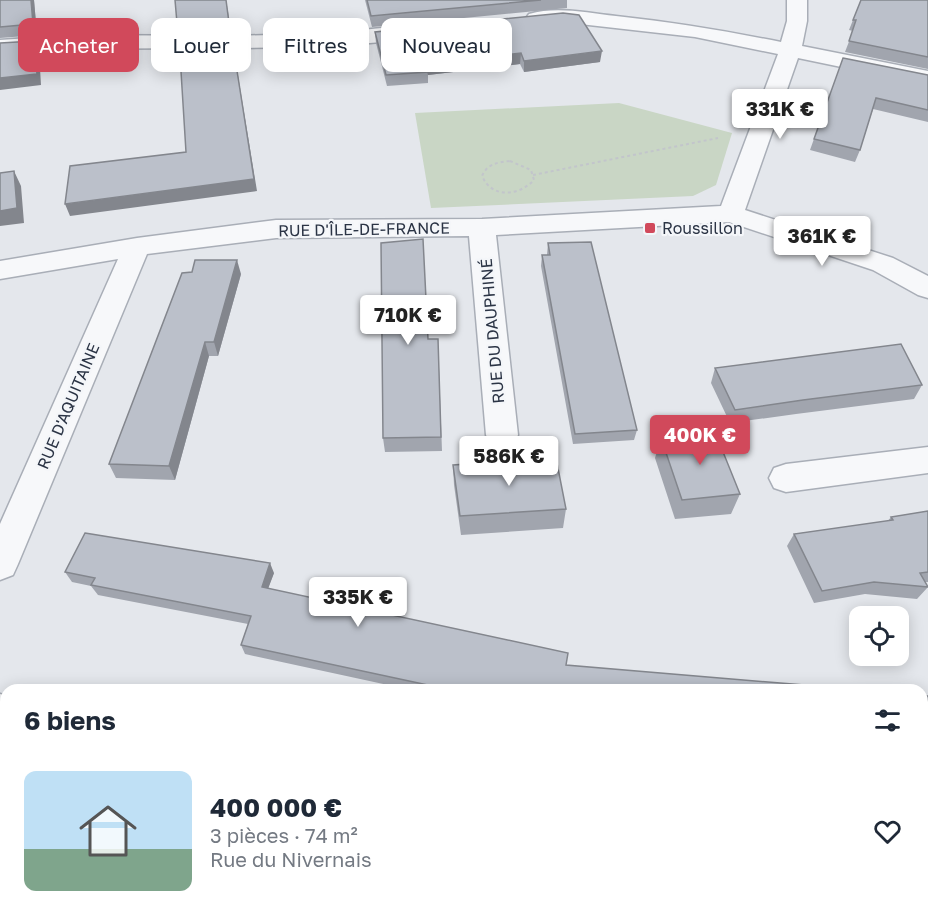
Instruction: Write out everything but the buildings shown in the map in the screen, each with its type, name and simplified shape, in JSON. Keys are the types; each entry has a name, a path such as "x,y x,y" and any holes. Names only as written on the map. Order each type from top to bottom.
{"street":[{"path":"797,0 797,21 790,51 731,214 883,264 928,288"},
{"path":"520,19 560,8 695,31 928,78"},
{"path":"0,46 73,41 235,42 333,39 381,34"},
{"name":"RUE D'ÎLE-DE-FRANCE","path":"0,270 137,247 276,230 482,228 731,214"},
{"name":"RUE DU DAUPHINÉ","path":"482,228 502,435"},
{"name":"RUE D'AQUITAINE","path":"0,564 137,247"},
{"path":"786,478 928,460"}],"path":[{"path":"533,175 716,138 758,140"},
{"path":"510,161 525,166 533,175 534,180 525,189 510,193 492,190 486,186 482,176 488,166 510,161"}],"green space":[{"path":"619,103 732,133 716,185 693,196 431,208 415,113"}],"place":[{"name":"Roussillon","path":"650,228"}]}
